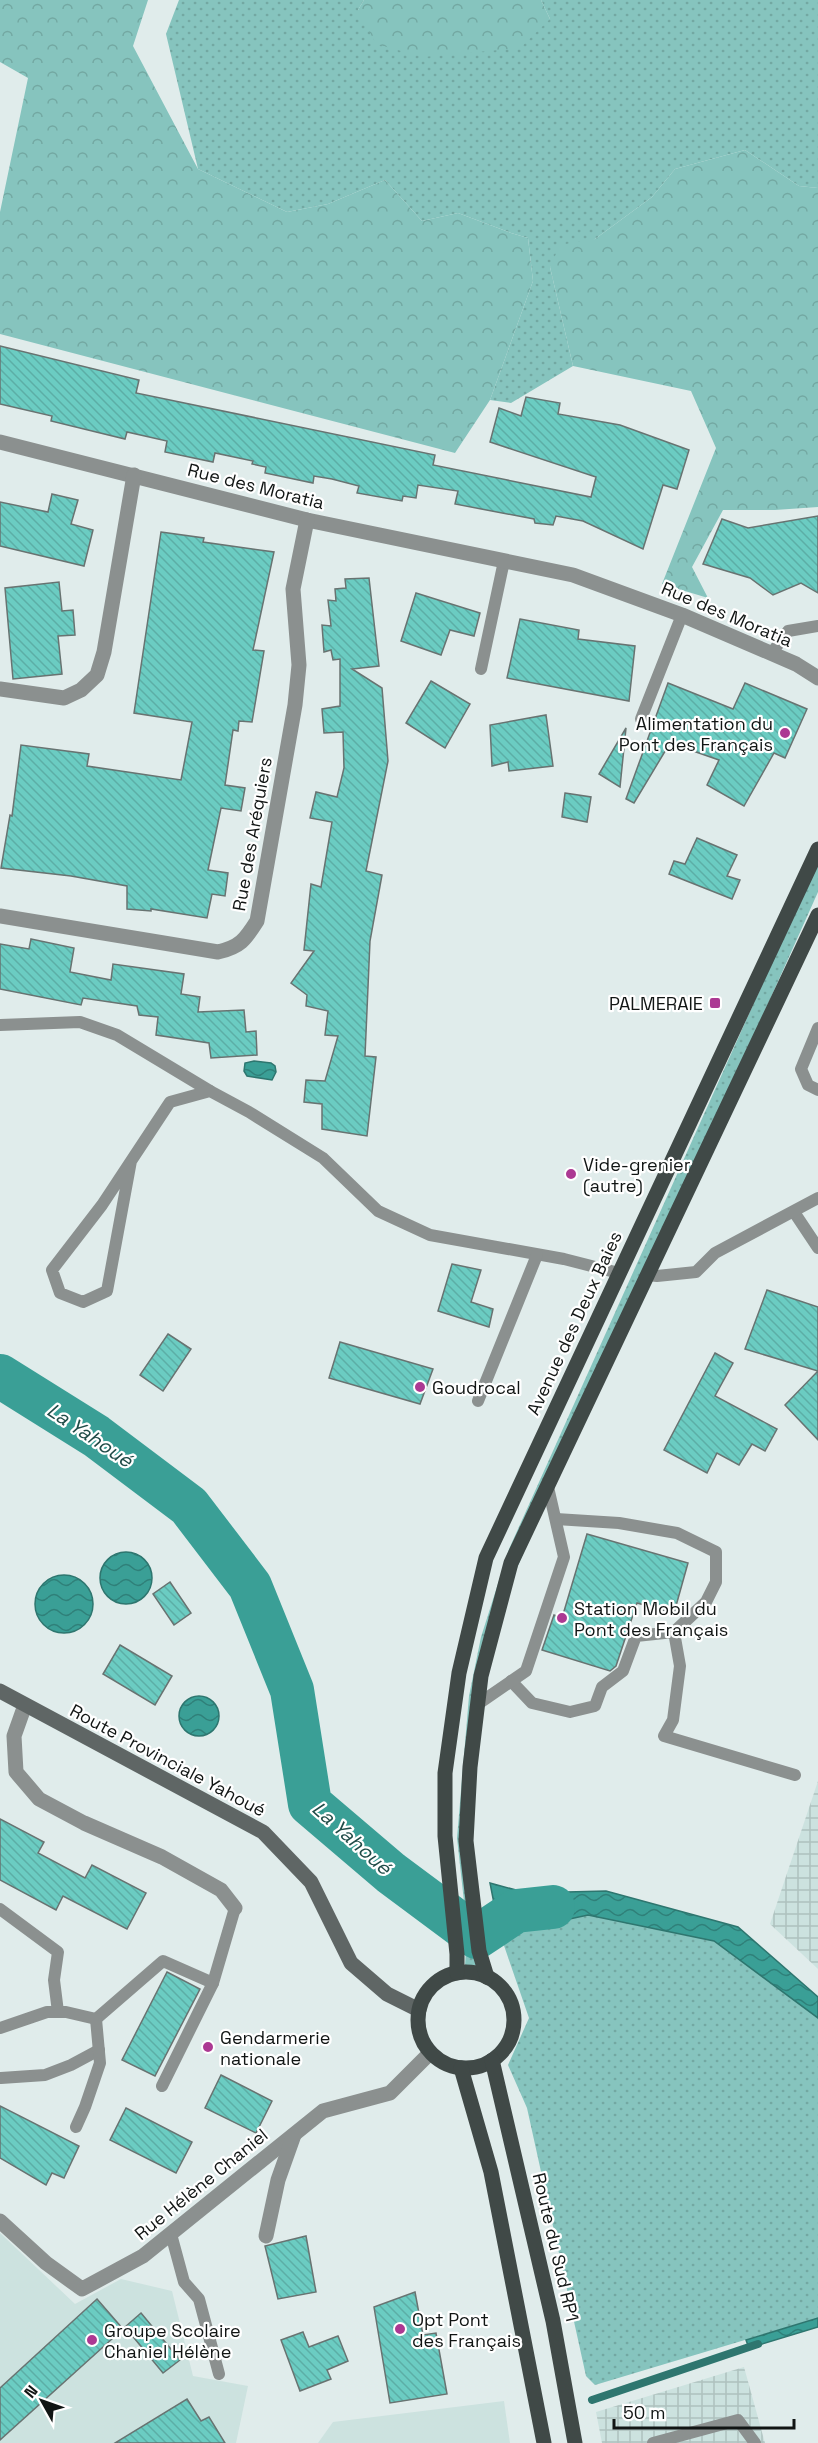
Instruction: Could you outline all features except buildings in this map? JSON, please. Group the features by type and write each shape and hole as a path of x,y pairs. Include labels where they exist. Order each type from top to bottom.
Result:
{"main road":[{"name":"Avenue des Deux Baies","path":"457,1973 445,1836 445,1773 459,1673 486,1558 818,849"},
{"path":"487,1977 478,1951 466,1841 470,1767 481,1676 511,1563 818,915"},
{"name":"Route Provinciale Yahoué","path":"0,1692 263,1832 311,1882 351,1963 387,1994 419,2010"},
{"path":"472,1972 487,1977 499,1985 508,1996 513,2009 514,2024 511,2038 492,2060 477,2067 451,2066 430,2053 422,2040 418,2025 419,2010 432,1986 444,1977 457,1973 472,1972"},
{"name":"Route du Sud RP1","path":"492,2060 553,2321 575,2443"},
{"path":"461,2068 490,2172 544,2443"}],"street":[{"name":"Rue des Moratia","path":"0,442 307,520 573,575 682,615 796,664 818,669"},
{"path":"0,689 64,698 81,690 97,675 104,652 134,475"},
{"name":"Rue des Aréquiers","path":"0,916 218,952 234,948 247,937 257,921 295,705 299,665 293,589 307,520"},
{"name":"Rue des Moratia","path":"796,664 818,678"},
{"path":"25,1705 15,1737 16,1772 39,1799 84,1823 162,1857 221,1890 235,1908"},
{"name":"Rue Hélène Chaniel","path":"0,2222 46,2263 82,2289 143,2256 323,2111 390,2093 430,2053"},
{"path":"266,2236 278,2180 295,2133"}],"lane":[{"path":"481,669 504,561"},
{"path":"641,720 682,615"},
{"path":"771,654 788,632 818,626"},
{"path":"0,1025 80,1023 117,1035 323,1158 378,1211 430,1234 619,1273"},
{"path":"818,1028 801,1069 808,1085 818,1090"},
{"path":"131,1161 107,1291 83,1302 60,1293 52,1270 102,1205 131,1161 170,1102 210,1091"},
{"path":"648,1275 696,1272 715,1253 818,1198"},
{"path":"794,1212 818,1248"},
{"path":"478,1401 537,1255"},
{"path":"477,1704 526,1671 564,1557 548,1487"},
{"path":"511,1681 532,1703 570,1712 596,1706 602,1687 623,1671 636,1636 674,1632 706,1602 716,1582 716,1552 677,1533 619,1523 556,1519"},
{"path":"674,1632 680,1666 673,1720 664,1736 795,1775"},
{"path":"162,2085 213,1983 235,1908"},
{"path":"0,1909 58,1952 54,1980 58,2012"},
{"path":"96,2019 164,1960 213,1983"},
{"path":"0,2028 47,2012 96,2019"},
{"path":"76,2127 86,2107 100,2063 96,2019"},
{"path":"1,2078 45,2075 71,2065 99,2050"},
{"path":"171,2234 184,2282 199,2298 219,2374"},
{"path":"653,2443 738,2420 755,2443"}],"shaded area":[{"path":"818,1781 818,1969 770,1924"},
{"name":"Groupe Scolaire Chaniel Hélène","path":"0,2233 75,2304 121,2279 172,2291 193,2376 248,2386 236,2443 0,2443"},
{"path":"744,2367 765,2443 602,2443 596,2412"},
{"path":"504,2401 510,2443 318,2443 333,2422"}],"green space":[{"path":"0,0 148,0 133,46 198,169 287,212 328,204 385,180 422,221 458,213 528,238 533,281 490,400 455,453 0,334 0,212 28,78 0,62"},
{"path":"179,0 364,0 358,10 550,19 541,0 818,0 818,188 799,186 745,150 675,169 652,197 595,239 550,267 573,366 511,403 490,400 533,281 528,238 458,213 422,221 385,180 328,204 287,212 198,169 166,34"},
{"path":"364,0 541,0 550,19 520,48 423,57 376,44 358,10"},
{"path":"745,150 799,186 818,188 818,507 723,510 692,567 708,598 662,584 716,448 691,391 573,366 550,267 560,245 595,239 652,197 675,169"},
{"path":"818,860 818,892 678,1205 611,1345 485,1644 462,1840 467,1912 477,1937 479,1966 465,1967 467,1929 457,1838 469,1696 481,1637 509,1549"},
{"path":"588,1915 714,1941 818,2018 818,2318 595,2385 586,2376 527,2108 508,2065 529,2018 500,1934"}],"water":[{"path":"254,1061 271,1063 275,1066 276,1072 272,1080 247,1076 244,1071 245,1063"},
{"path":"126,1552 140,1556 148,1564 152,1578 148,1592 140,1600 126,1604 112,1600 104,1592 100,1578 104,1564 112,1556"},
{"path":"58,1575 70,1575 85,1583 93,1598 93,1610 85,1625 70,1633 58,1633 43,1625 35,1610 35,1598 43,1583"},
{"path":"199,1696 207,1697 213,1702 218,1708 218,1724 213,1730 207,1735 199,1736 191,1735 185,1730 180,1724 179,1716 180,1708 185,1702 191,1697"},
{"path":"490,1883 527,1893 606,1891 738,1927 818,1997 818,2018 714,1941 588,1915 500,1934"},
{"path":"818,2318 818,2327 749,2348 746,2340"}],"waterway":[{"name":"La Yahoué","path":"0,1376 96,1436 189,1506 250,1586 292,1690 310,1804 391,1873 477,1937 516,1911 553,1907"},
{"path":"592,2400 758,2344"}],"place":[{"name":"Alimentation du Pont des Français","path":"785,733"},
{"name":"PALMERAIE","path":"715,1003"},
{"name":"Vide-grenier (autre)","path":"571,1174"},
{"name":"Goudrocal","path":"420,1387"},
{"name":"Station Mobil du Pont des Français","path":"562,1618"},
{"name":"Gendarmerie nationale","path":"208,2047"},
{"name":"Opt Pont des Français","path":"400,2329"},
{"name":"Groupe Scolaire Chaniel Hélène","path":"92,2340"}]}
